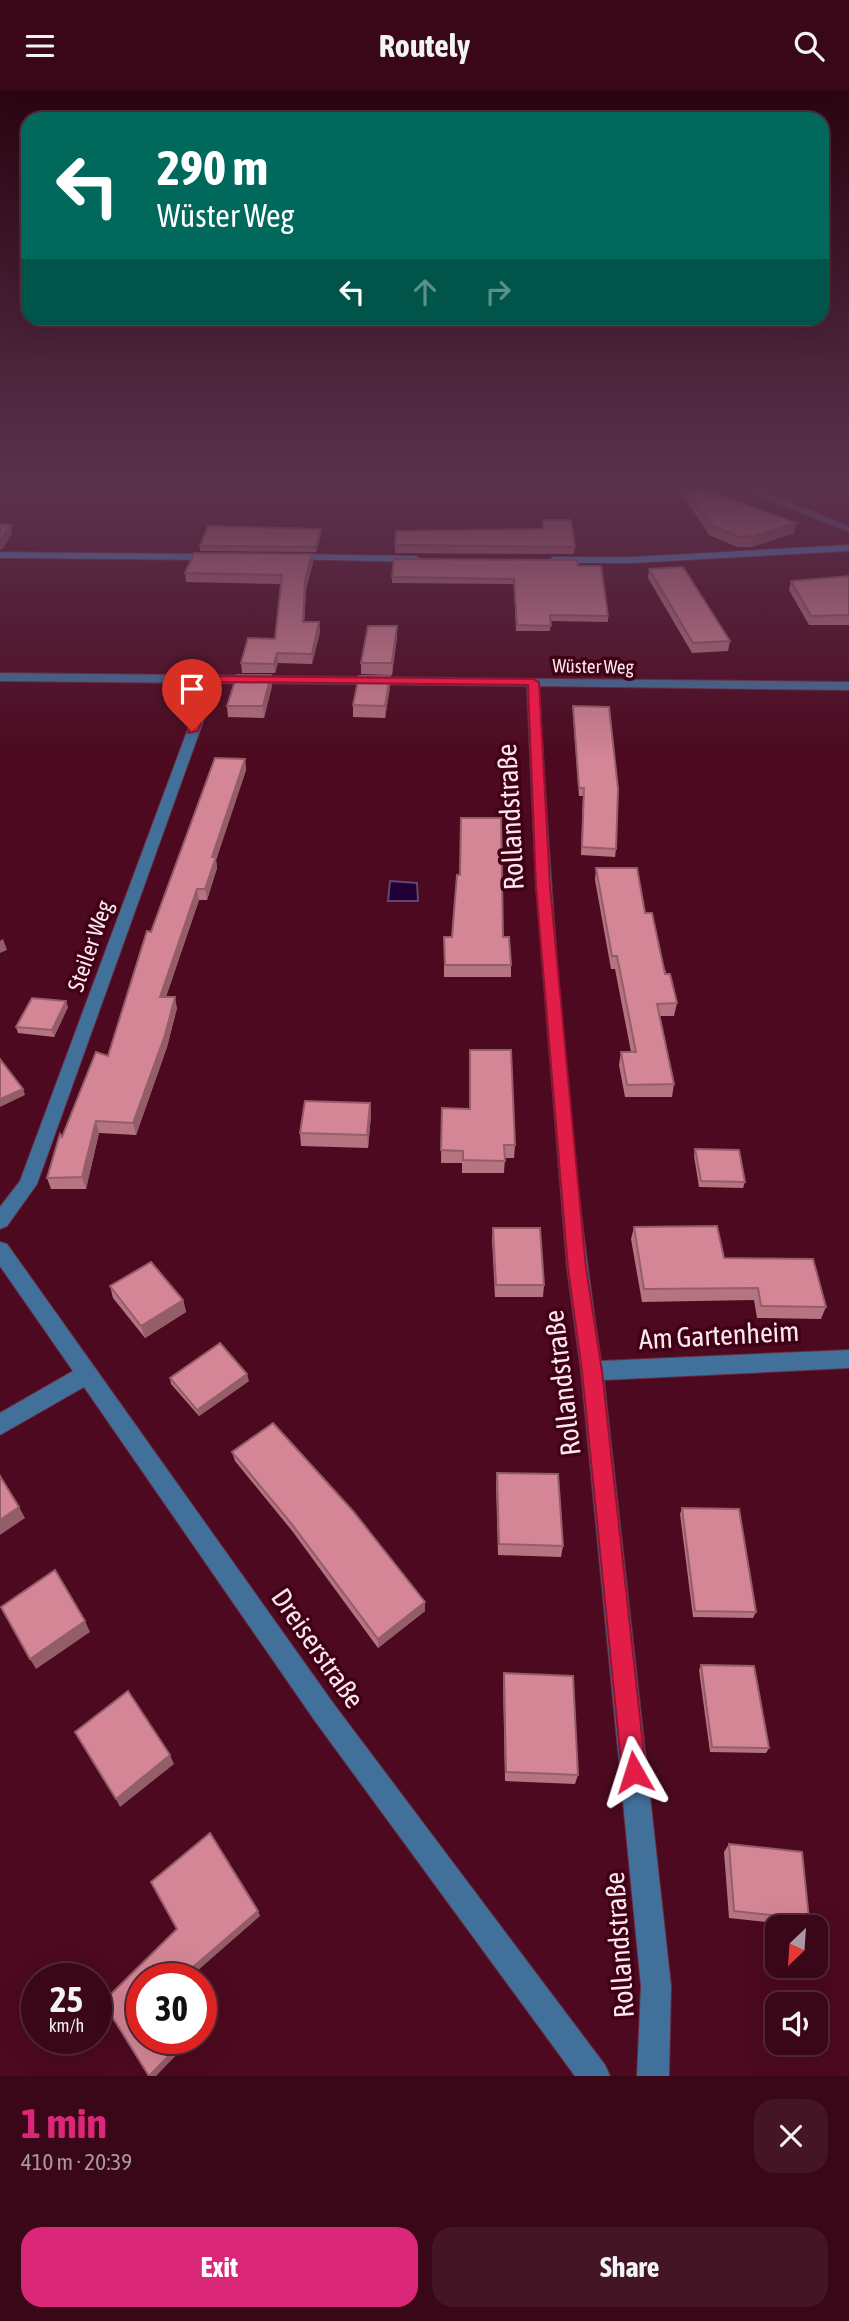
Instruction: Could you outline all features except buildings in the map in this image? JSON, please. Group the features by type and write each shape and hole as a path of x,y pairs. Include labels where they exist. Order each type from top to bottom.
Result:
{"street":[{"name":"Wüster Weg","path":"0,677 849,686"},
{"name":"Steiler Weg","path":"0,1221 28,1184 212,679"},
{"name":"Rollandstraße","path":"533,682 545,911 577,1268 592,1371 656,1986 653,2076"},
{"name":"Dreiserstraße","path":"0,1250 324,1711 594,2076"},
{"name":"Am Gartenheim","path":"592,1371 849,1359"},
{"path":"0,1425 87,1374"}],"shaded area":[{"path":"390,881 417,883 418,901 388,901"}],"route":[{"path":"192,731 212,679 533,682 543,886 577,1268 592,1371 634,1772"}]}
